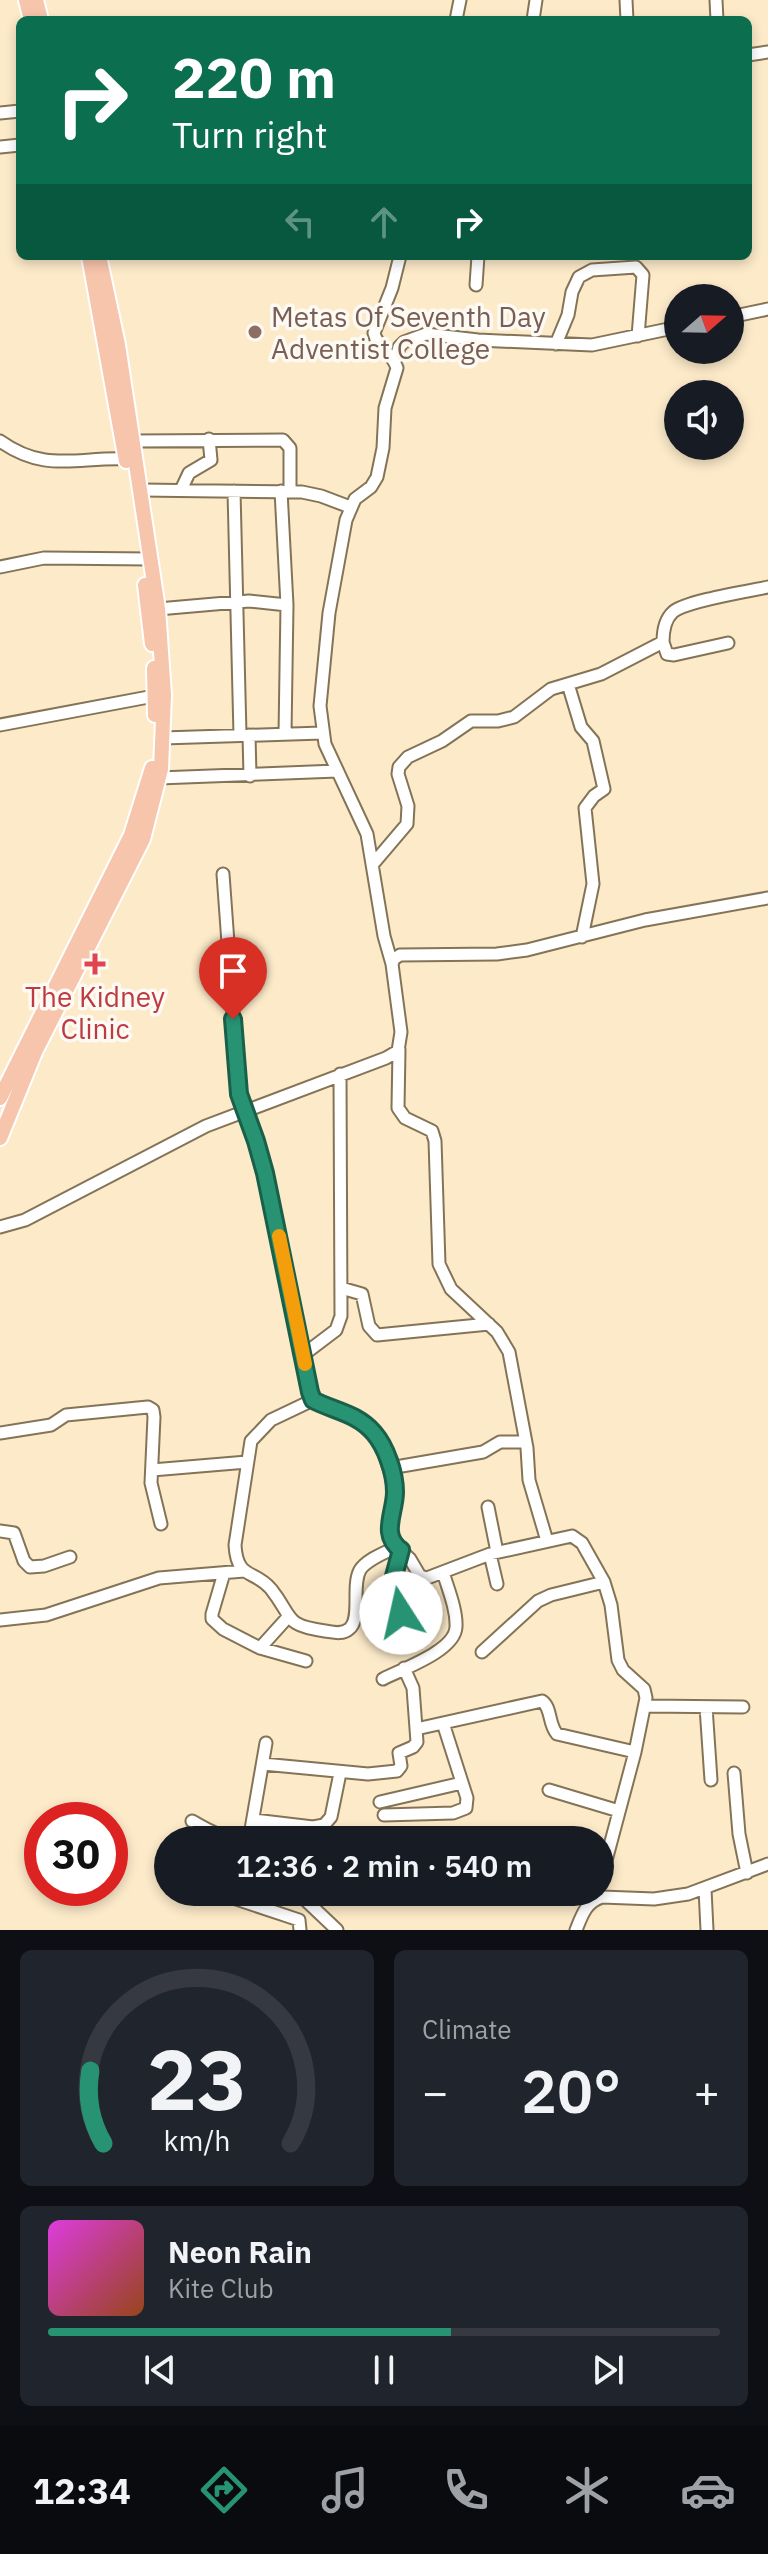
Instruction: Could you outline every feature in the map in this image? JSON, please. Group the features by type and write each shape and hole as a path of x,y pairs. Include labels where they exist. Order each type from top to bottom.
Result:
{"main road":[{"path":"0,1138 35,1052 143,839 159,778 164,680 158,609 126,459 90,260"},
{"path":"0,1098 138,818 151,768 154,696 141,490 118,345 100,260"}],"street":[{"path":"399,260 392,288 374,333 378,344 397,368 385,408 383,448 377,477 350,507 336,570 320,706 322,733 337,771 364,823 373,864 401,1032 398,1108 405,1118 432,1131 435,1141 439,1264 451,1289 489,1324 509,1352 529,1480 547,1541"},
{"path":"476,285 478,260"},
{"path":"556,344 568,315 575,285 579,277 592,270 636,267 641,271 638,336"},
{"path":"744,314 768,309"},
{"path":"395,362 399,347 404,342 426,334 599,345 664,330"},
{"path":"181,490 189,473 211,460 209,439"},
{"path":"133,441 283,440 290,448 286,492 285,734"},
{"path":"0,441 28,458 45,462 126,459"},
{"path":"141,490 312,493 350,507"},
{"path":"234,491 244,735 250,776"},
{"path":"0,567 36,558 146,559"},
{"path":"728,643 667,654 663,642 665,625 674,611 690,604 768,587"},
{"path":"158,609 238,602 287,605"},
{"path":"373,864 407,824 408,806 398,774 403,762 471,721 498,721 514,717 544,693 601,674 663,642"},
{"path":"568,684 581,727 593,741 604,785 603,792 594,796 585,808 593,884 582,937"},
{"path":"0,725 154,696"},
{"path":"163,738 322,733"},
{"path":"159,778 337,771"},
{"path":"223,874 239,1094 271,1196 313,1400"},
{"path":"392,964 394,959 407,954 497,954 527,950 645,920 768,898"},
{"path":"0,1227 25,1220 197,1130 386,1058 399,1049"},
{"path":"303,1355 336,1330 341,1316 340,1074"},
{"path":"341,1288 362,1294 369,1326 377,1335 489,1324"},
{"path":"398,1549 361,1568 356,1581 354,1620 346,1631 340,1633 305,1628 288,1617 269,1587 237,1563 235,1545 247,1462 251,1441 262,1426 313,1400 349,1413 373,1432 380,1441 395,1487 389,1534 423,1578 494,1553 567,1536 576,1538 604,1582 613,1618 618,1660 623,1670 644,1689 646,1706 614,1828"},
{"path":"0,1433 51,1425 66,1415 148,1407 153,1410 154,1417 152,1491 161,1524"},
{"path":"390,1468 483,1452 500,1442 525,1442"},
{"path":"152,1470 247,1462"},
{"path":"488,1507 497,1584"},
{"path":"0,1531 14,1533 24,1561 30,1567 44,1566 70,1557"},
{"path":"398,1549 394,1576 401,1613"},
{"path":"0,1620 46,1615 159,1578 244,1571"},
{"path":"383,1679 445,1647 456,1633 457,1623 443,1572"},
{"path":"224,1573 212,1619 223,1629 260,1648 306,1661"},
{"path":"482,1652 538,1601 604,1582"},
{"path":"260,1648 288,1617"},
{"path":"263,1764 340,1773 397,1771 401,1766 399,1753 416,1744 413,1688 404,1668"},
{"path":"416,1729 542,1701 547,1706 557,1734 635,1752"},
{"path":"646,1706 743,1707"},
{"path":"706,1707 711,1780"},
{"path":"384,1815 461,1811 468,1805 443,1723"},
{"path":"192,1821 212,1833 240,1838 250,1835 266,1743"},
{"path":"254,1820 313,1827 324,1825 331,1817 340,1773"},
{"path":"734,1773 739,1834 747,1873"},
{"path":"380,1802 462,1783"},
{"path":"549,1790 619,1811"},
{"path":"614,1896 671,1897 705,1889 768,1865"},
{"path":"705,1889 707,1930"},
{"path":"257,1906 297,1919 301,1922 300,1930"},
{"path":"312,1906 337,1930"},
{"path":"576,1930 588,1906"}],"slow traffic":[{"path":"279,1236 305,1364"}],"place":[{"name":"Metas Of Seventh Day Adventist College","path":"255,332"},
{"name":"The Kidney Clinic","path":"95,964"}],"route":[{"path":"233,1019 239,1094 265,1173 310,1392 313,1400 349,1413 373,1432 380,1441 393,1477 395,1498 389,1534 401,1550 394,1576 401,1613"}]}
